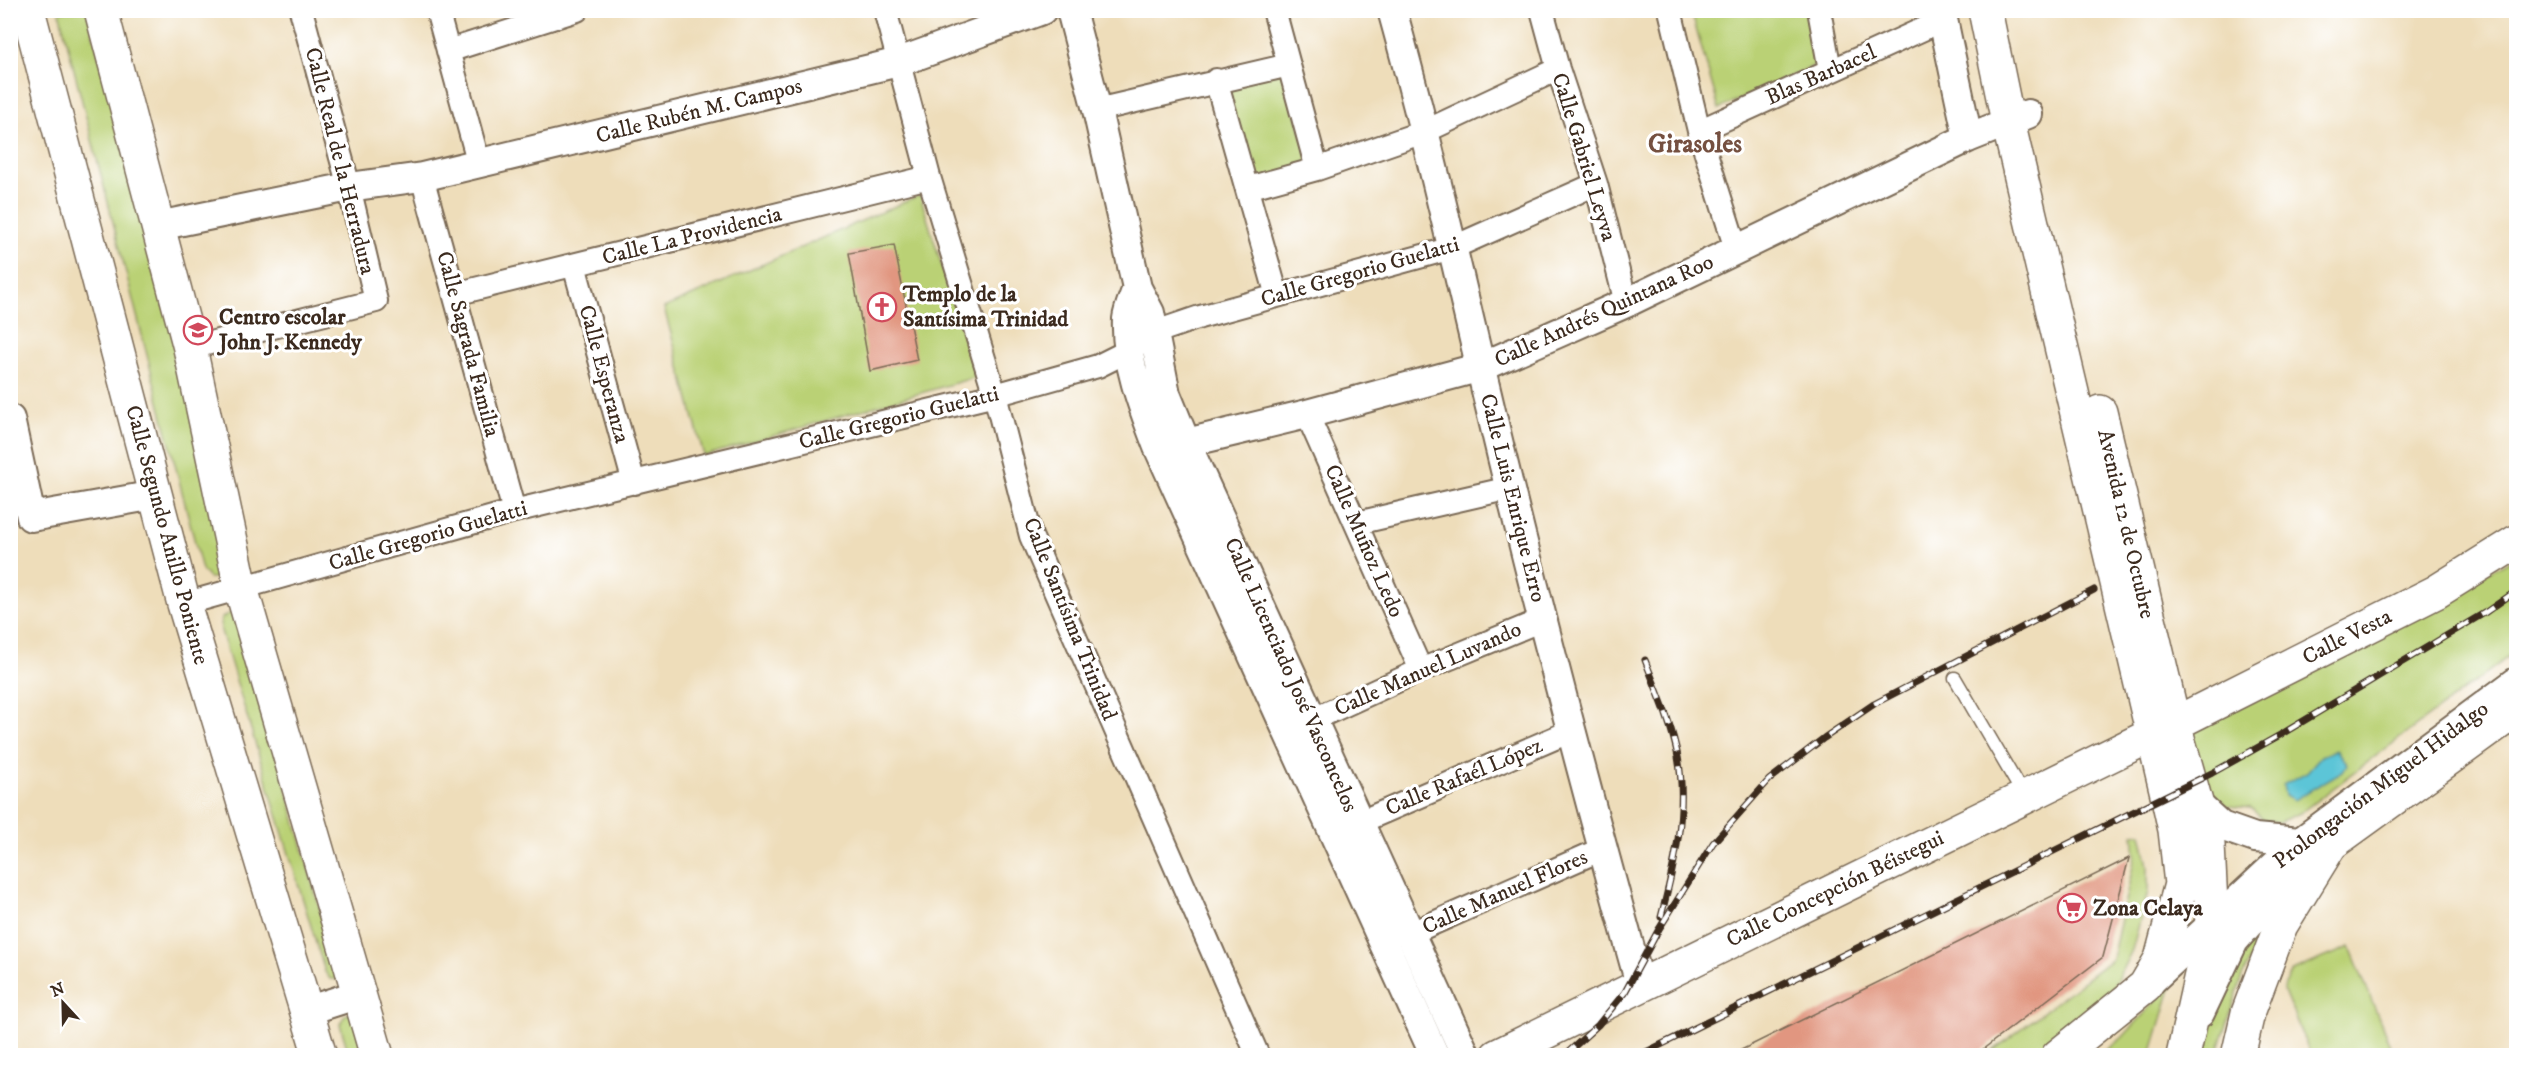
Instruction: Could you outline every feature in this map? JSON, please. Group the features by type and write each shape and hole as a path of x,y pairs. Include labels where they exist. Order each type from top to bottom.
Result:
{"main road":[{"name":"Calle Segundo Anillo Poniente","path":"28,10 184,604 320,1056"},
{"path":"101,10 190,348 241,588 377,1056"},
{"name":"Avenida 12 de Octubre","path":"1985,10 2018,118 2163,729 2198,805 2208,844 2212,925 2186,1047"},
{"name":"Avenida 12 de Octubre","path":"2004,10 2018,118"},
{"name":"Calle Vesta","path":"2163,729 2436,592 2517,542"},
{"name":"Prolongación Miguel Hidalgo","path":"2316,843 2517,710"},
{"name":"Avenida 12 de Octubre","path":"2145,986 2161,959 2181,884 2175,830 2162,771 2163,729"},
{"name":"Calle Concepción Béistegui","path":"1497,1056 2163,729"},
{"path":"2238,1056 2255,990 2316,843"},
{"name":"Prolongación Miguel Hidalgo","path":"2058,1056 2145,986"}],"street":[{"name":"Calle Real de la Herradura","path":"190,348 376,301 349,187 301,10"},
{"path":"437,10 479,164"},
{"path":"448,51 577,10"},
{"name":"Calle Santísima Trinidad","path":"885,10 928,177 995,395 1031,536 1258,1056"},
{"name":"Calle Rubén M. Campos","path":"158,226 349,187 422,177 899,62 1042,10"},
{"name":"Calle Licenciado José Vasconcelos","path":"1071,10 1097,110 1137,288 1150,313 1166,394 1172,445 1434,1056"},
{"path":"1274,10 1317,169"},
{"name":"Calle Luis Enrique Erro","path":"1392,10 1426,131 1452,248 1571,731 1640,984"},
{"path":"1670,10 1699,131 1736,249"},
{"path":"1819,10 1830,70"},
{"name":"Calle Gabriel Leyva","path":"1543,11 1558,69 1596,184 1626,303"},
{"path":"1942,15 1968,138"},
{"name":"Blas Barbacel","path":"1699,131 1942,15"},
{"path":"1097,110 1216,80 1289,65"},
{"path":"1248,188 1317,169 1426,131 1558,69"},
{"path":"1216,80 1277,296"},
{"name":"Calle Andrés Quintana Roo","path":"1172,445 1307,414 1481,367 1626,303 1968,138 2018,118"},
{"name":"Calle Sagrada Familia","path":"422,177 514,511"},
{"name":"Calle La Providencia","path":"455,294 928,177"},
{"name":"Calle Gregorio Guelatti","path":"184,604 514,511 995,395 1098,366 1130,350 1153,333 1452,248 1596,184"},
{"name":"Calle Esperanza","path":"574,265 634,483"},
{"name":"Calle Licenciado José Vasconcelos","path":"1137,288 1127,318 1130,350 1142,403 1172,445 1312,720 1408,934 1466,1056"},
{"name":"Calle Muñoz Ledo","path":"1307,414 1421,670"},
{"path":"10,419 31,517 155,495"},
{"path":"1357,523 1510,488"},
{"name":"Calle Manuel Luvando","path":"1312,720 1421,670 1544,619"},
{"name":"Prolongación Miguel Hidalgo","path":"2145,986 2212,925 2517,682"},
{"name":"Calle Rafaél López","path":"1358,823 1571,731"},
{"path":"2115,753 2140,755 2162,771"},
{"path":"2198,805 2221,826 2255,838 2316,843"},
{"name":"Prolongación Miguel Hidalgo","path":"2186,1047 2234,942 2316,843"},
{"name":"Calle Manuel Flores","path":"1408,934 1602,849"},
{"path":"306,1011 359,994"}],"lane":[{"path":"1955,678 2025,797"}],"green space":[{"path":"59,11 87,11 233,566 224,577 209,578 202,570"},
{"path":"1691,11 1812,11 1823,62 1719,109"},
{"path":"1285,72 1311,168 1255,184 1224,81"},
{"path":"920,195 976,377 704,456 664,308"},
{"path":"2516,557 2516,651 2300,813 2279,822 2263,820 2251,808 2227,806 2209,794 2191,733"},
{"path":"231,612 239,616 339,979 330,979 325,972 221,631 221,619"},
{"path":"2141,833 2148,866 2148,892 2132,950 2108,998 2066,1034 2039,1052 2026,1055 1986,1056 2112,959 2135,857 2133,834"},
{"path":"2270,921 2242,977 2217,1055 2191,1056 2243,950"},
{"path":"2350,947 2394,1055 2311,1055 2283,989 2292,971"},
{"path":"2173,982 2151,1055 2100,1055 2122,1038"},
{"path":"354,1012 374,1055 349,1055 340,1024 345,1015"}],"water":[{"path":"2336,750 2347,764 2343,771 2294,800 2285,795 2283,785 2307,772 2321,756"}],"building":[{"name":"Templo de la Santísima Trinidad","path":"894,245 917,360 870,371 849,253"},
{"name":"Zona Celaya","path":"2129,858 2103,957 1974,1056 1729,1056"}],"railway":[{"path":"1564,1056 1598,1025 1625,992 1659,929 1713,843 1769,780 1874,704 2094,590"},
{"path":"1638,1056 2212,773 2486,612 2516,591"},
{"path":"1645,660 1672,733 1681,777 1678,838 1661,917"}],"place":[{"name":"Templo de la Santísima Trinidad","path":"882,307"},
{"name":"Centro escolar John J. Kennedy","path":"198,330"},
{"name":"Zona Celaya","path":"2072,908"}],"district":[{"name":"Girasoles","path":"1695,144"}]}
